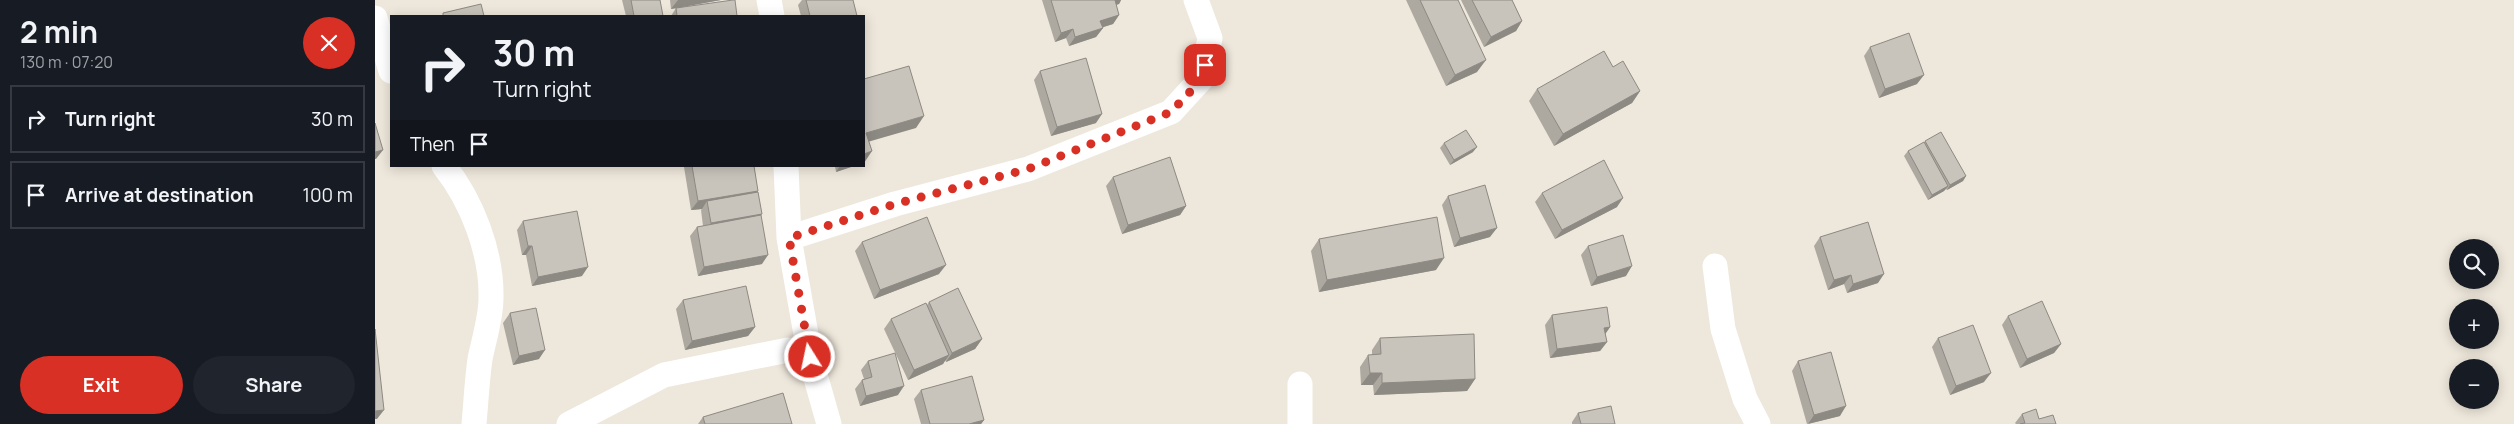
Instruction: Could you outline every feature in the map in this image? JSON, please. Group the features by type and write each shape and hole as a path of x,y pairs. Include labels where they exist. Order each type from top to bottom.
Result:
{"street":[{"path":"769,0 772,15"},
{"path":"789,238 895,204 1028,169 1171,112 1203,78 1210,38 1196,0"},
{"path":"375,18 390,68"},
{"path":"445,167 457,182 470,206 480,232 491,298 480,362 474,424"},
{"path":"786,167 789,238 810,357 829,424"},
{"path":"1715,266 1723,329 1745,399 1758,424"},
{"path":"569,424 664,375 788,350 810,357"},
{"path":"1300,384 1300,424"}],"building":[{"path":"631,0 660,0 663,15 634,15"},
{"path":"735,0 737,15 677,15 676,8"},
{"path":"806,0 853,0 857,15 810,15"},
{"path":"1051,0 1115,0 1119,15 1100,21 1103,28 1075,37 1073,29 1061,33"},
{"path":"1420,0 1458,0 1486,60 1455,75"},
{"path":"1472,0 1512,0 1522,21 1491,37"},
{"path":"481,4 484,15 443,15 443,13"},
{"path":"1909,33 1924,75 1885,89 1870,47"},
{"path":"1604,51 1613,67 1623,61 1640,91 1563,134 1537,89"},
{"path":"1086,58 1102,114 1057,127 1040,71"},
{"path":"909,66 924,116 866,133 872,151 865,154 865,79"},
{"path":"375,123 383,150 375,152"},
{"path":"1466,130 1477,147 1454,160 1444,143"},
{"path":"1941,132 1966,176 1950,185 1925,141"},
{"path":"1924,142 1948,186 1932,195 1908,151"},
{"path":"1170,157 1186,206 1128,225 1113,177"},
{"path":"1604,160 1623,198 1562,230 1542,193"},
{"path":"692,167 754,167 758,191 698,201"},
{"path":"1485,185 1497,228 1460,238 1448,196"},
{"path":"758,192 762,214 711,223 707,201"},
{"path":"577,211 588,267 538,277 532,246 528,246 523,221"},
{"path":"761,215 768,255 704,267 697,227"},
{"path":"927,217 946,265 880,290 862,242"},
{"path":"1437,217 1444,258 1327,280 1319,239"},
{"path":"1868,222 1884,274 1853,284 1851,275 1834,280 1820,237"},
{"path":"1623,235 1632,266 1597,277 1588,246"},
{"path":"746,286 755,327 692,341 683,300"},
{"path":"958,288 982,339 952,353 929,302"},
{"path":"2042,301 2061,344 2027,359 2008,316"},
{"path":"926,303 949,355 914,370 891,319"},
{"path":"1607,307 1610,327 1604,328 1607,342 1557,349 1552,315"},
{"path":"536,308 545,350 519,356 510,313"},
{"path":"1973,325 1991,373 1956,386 1938,338"},
{"path":"375,329 384,410 375,411"},
{"path":"1474,334 1475,379 1382,383 1382,373 1370,373 1368,355 1381,354 1380,338"},
{"path":"1831,352 1846,406 1814,415 1798,361"},
{"path":"895,353 904,386 866,396 862,380 872,377 868,361"},
{"path":"972,376 984,420 969,424 930,424 921,390"},
{"path":"783,393 792,424 705,424 703,417"},
{"path":"1611,406 1615,424 1581,424 1578,413"},
{"path":"2036,409 2039,419 2053,415 2056,424 2020,424 2025,423 2022,414"}],"route":[{"path":"810,357 789,238 895,204 1028,169 1171,112 1203,78 1205,65"}]}
